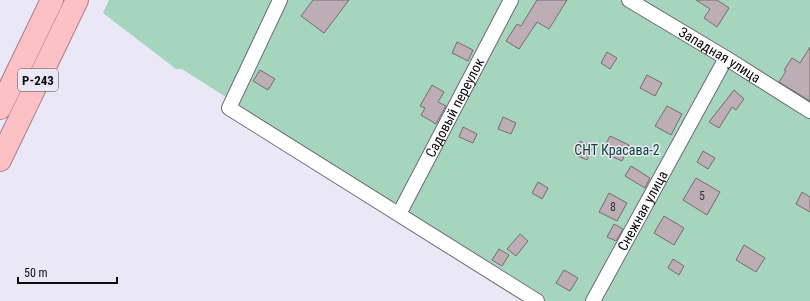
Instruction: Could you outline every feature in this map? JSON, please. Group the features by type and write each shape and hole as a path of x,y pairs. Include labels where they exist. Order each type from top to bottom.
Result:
{"highway":[{"name":"Р-243","path":"0,108 52,0"},
{"name":"Р-243","path":"0,160 77,0"}],"street":[{"path":"280,0 229,108 537,301"},
{"name":"Садовый переулок","path":"398,214 510,0"},
{"name":"Западная улица","path":"629,0 726,58 810,111"},
{"name":"Снежная улица","path":"593,301 726,58"}],"green space":[{"name":"СНТ Красава-2","path":"109,0 810,0 810,301 546,301 182,69 176,69 103,13"}],"building":[{"path":"313,0 349,0 324,33 301,16"},
{"path":"537,0 567,0 549,29 537,22 519,49 506,41 517,24 521,26"},
{"path":"696,0 717,0 729,8 717,27 704,18 710,9"},
{"path":"457,42 473,50 468,61 452,53"},
{"path":"810,47 810,101 779,82 786,71 784,70 792,58 800,63"},
{"path":"607,52 617,58 610,69 601,63"},
{"path":"260,70 275,79 268,90 253,81"},
{"path":"647,75 662,83 655,96 640,88"},
{"path":"432,85 444,92 438,102 446,106 436,124 421,115 425,108 420,106"},
{"path":"734,90 744,99 736,110 732,107 719,128 709,122"},
{"path":"667,106 682,114 671,135 655,126"},
{"path":"503,117 516,123 511,134 498,129"},
{"path":"463,127 477,134 473,143 459,137"},
{"path":"610,136 629,145 622,161 602,152"},
{"path":"580,141 593,147 587,160 574,154"},
{"path":"703,151 715,158 708,169 697,162"},
{"path":"631,166 650,178 645,188 625,176"},
{"path":"696,178 720,192 707,215 683,200"},
{"path":"538,182 548,188 542,199 532,193"},
{"path":"802,192 810,197 810,212 796,204"},
{"path":"609,193 627,203 617,221 599,212"},
{"path":"664,216 684,228 674,245 654,233"},
{"path":"614,224 623,229 616,241 607,237"},
{"path":"520,234 528,241 516,256 507,249"},
{"path":"744,245 765,258 756,272 736,260"},
{"path":"499,249 509,255 502,266 492,260"},
{"path":"673,259 684,266 679,275 668,268"},
{"path":"564,270 578,278 570,291 556,283"}]}
